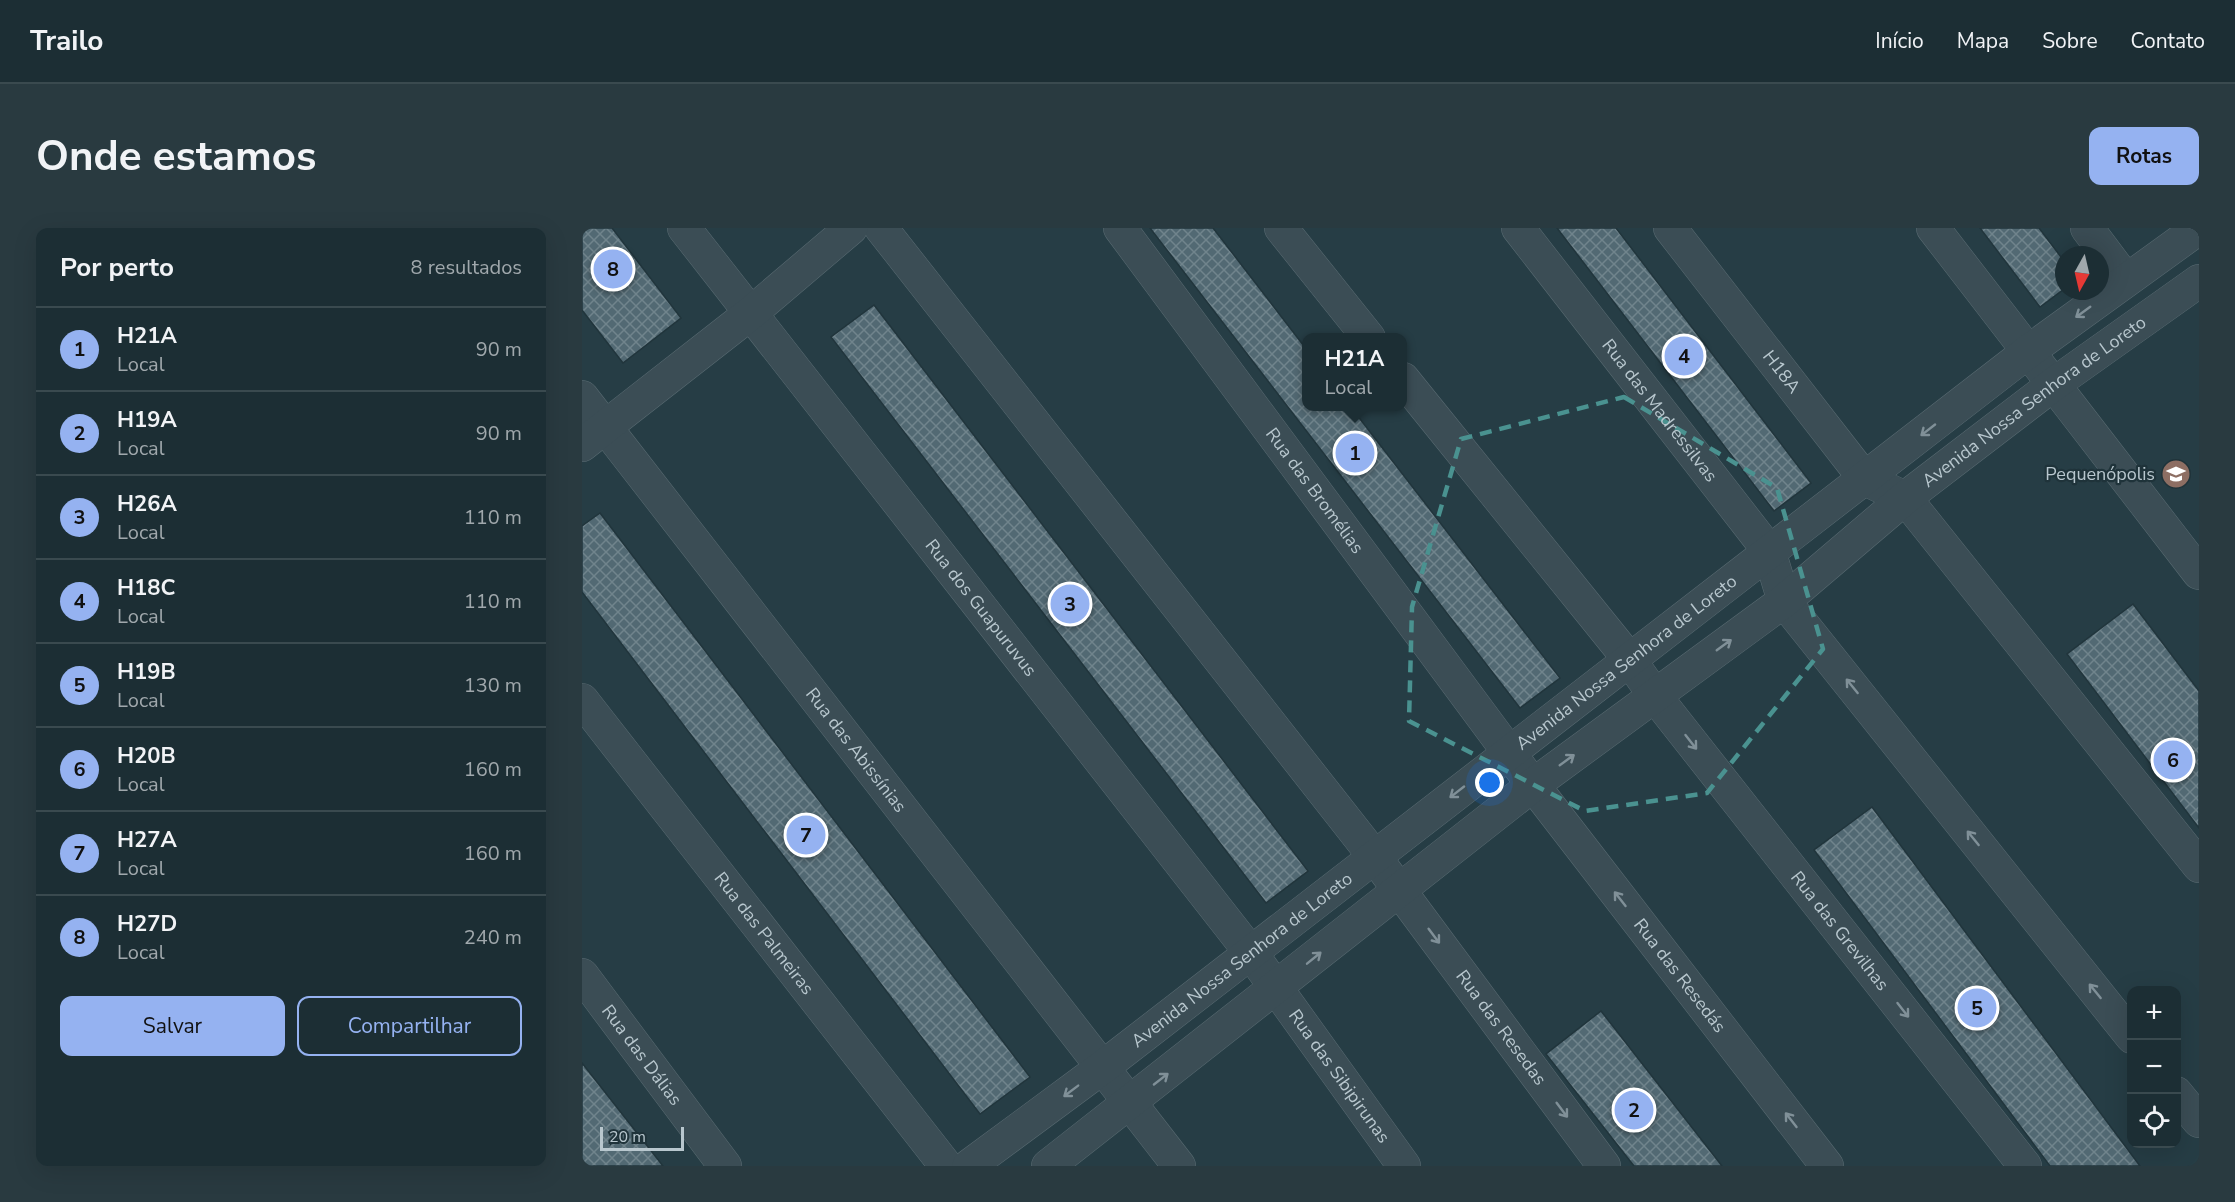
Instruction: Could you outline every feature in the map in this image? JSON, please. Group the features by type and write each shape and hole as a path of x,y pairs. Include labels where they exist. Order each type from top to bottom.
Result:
{"lane":[{"name":"Rua dos Guapuruvus","path":"684,228 1277,987"},
{"path":"594,436 751,313 851,228"},
{"name":"Rua das Resedas","path":"881,228 1374,856 1604,1166"},
{"name":"Rua das Bromélias","path":"1120,228 1533,785"},
{"path":"1281,228 1365,333"},
{"name":"Rua das Madressilvas","path":"1518,228 1768,551 1785,601"},
{"name":"H18A","path":"1670,228 1865,479 1905,498"},
{"path":"1933,228 2199,573"},
{"path":"2087,228 2126,280"},
{"name":"Avenida Nossa Senhora de Loreto","path":"969,1166 1103,1067 2029,351 2199,228"},
{"name":"Avenida Nossa Senhora de Loreto","path":"1048,1166 1533,785 1785,601 1905,498 2054,384 2199,281"},
{"name":"Rua das Grevilhas","path":"1407,384 1629,659 1655,696 2025,1166"},
{"name":"Rua das Abissínias","path":"582,397 594,436 1103,1067 1179,1166"},
{"path":"1905,498 2199,866"},
{"path":"1785,601 2127,1030"},
{"name":"Rua das Palmeiras","path":"582,700 946,1166"},
{"name":"Rua das Resedás","path":"1533,785 1827,1166"},
{"name":"Rua das Dálias","path":"582,975 725,1166"},
{"name":"Rua das Sibipirunas","path":"1277,987 1404,1166"},
{"path":"2177,1094 2199,1121"}],"highlighted area":[{"path":"1624,397 1777,488 1823,649 1707,793 1585,811 1409,721 1412,607 1461,439"}],"building":[{"path":"582,228 612,228 681,318 623,363 582,310"},
{"path":"1150,228 1213,228 1302,344 1302,411 1354,411 1560,678 1520,708"},
{"path":"1557,228 1616,228 1811,483 1774,511"},
{"path":"1980,228 2039,228 2055,249 2055,296 2040,307"},
{"path":"874,305 1308,871 1266,903 831,337"},
{"path":"600,513 1030,1077 980,1114 582,592 582,526"},
{"path":"2133,604 2199,691 2199,828 2067,654"},
{"path":"1872,807 2140,1166 2050,1166 1814,850"},
{"path":"1601,1011 1722,1166 1634,1166 1546,1054"},
{"path":"582,1063 663,1166 583,1166"}],"place":[{"name":"H27D","path":"613,269"},
{"name":"H18C","path":"1684,356"},
{"name":"H21A","path":"1355,453"},
{"name":"Pequenópolis","path":"2176,474"},
{"name":"H26A","path":"1070,604"},
{"name":"H20B","path":"2173,760"},
{"name":"H27A","path":"806,835"},
{"name":"H19B","path":"1977,1008"},
{"name":"H19A","path":"1634,1110"}]}
